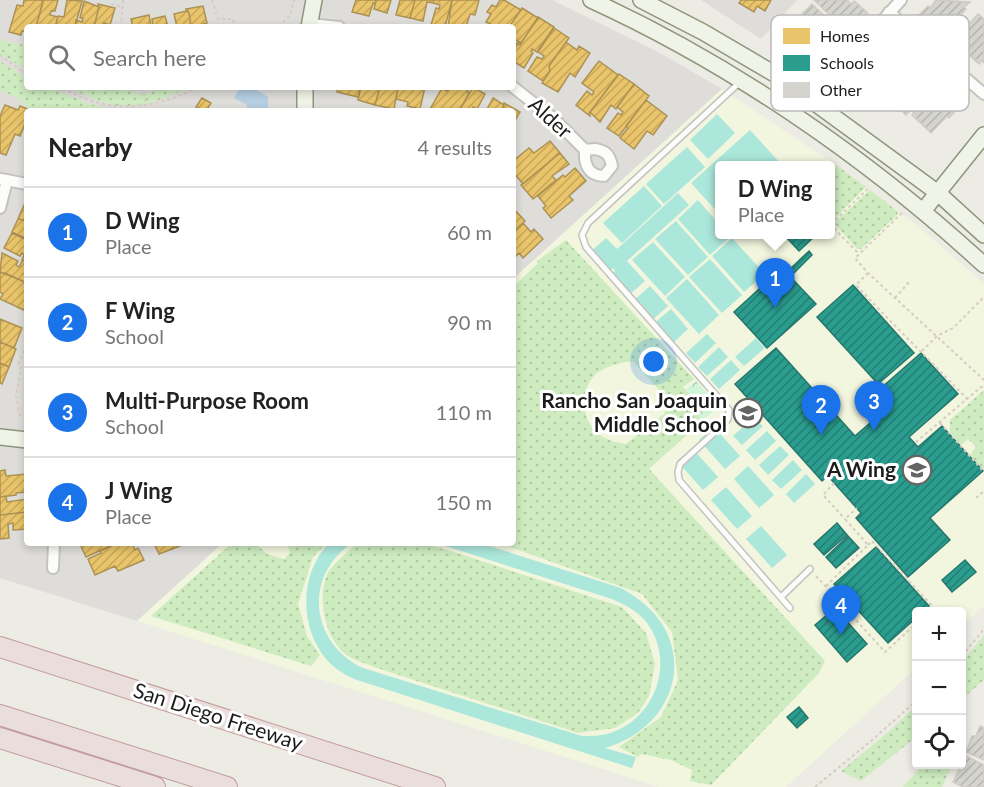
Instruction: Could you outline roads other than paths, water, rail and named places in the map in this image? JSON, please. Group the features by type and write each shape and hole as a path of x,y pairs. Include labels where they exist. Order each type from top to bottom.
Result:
{"highway":[{"name":"San Diego Freeway","path":"0,646 435,787"},
{"path":"0,715 227,787"},
{"path":"0,738 155,787"}],"main road":[{"path":"309,24 314,0"},
{"path":"591,0 685,48 771,101"},
{"path":"648,2 771,72"},
{"path":"305,90 305,108"},
{"path":"788,111 923,211 984,265"},
{"path":"826,111 938,193 984,235"},
{"path":"923,211 984,135"},
{"path":"0,437 24,440"}],"street":[{"path":"886,15 901,0"},
{"path":"641,25 648,2"},
{"path":"889,12 892,15"},
{"path":"969,81 984,94"},
{"name":"Alder","path":"516,89 554,119 585,150"},
{"path":"0,208 3,180 24,184"},
{"path":"53,568 54,546"}],"lane":[{"path":"740,81 588,223 582,235 586,247 729,410 728,419 724,424 680,464 679,480 790,608"},
{"path":"781,597 810,569"}],"place":[{"name":"D Wing","path":"775,308"},
{"name":"Rancho San Joaquin Middle School","path":"748,413"},
{"name":"Multi-Purpose Room","path":"874,431"},
{"name":"F Wing","path":"821,435"},
{"name":"A Wing","path":"917,470"},
{"name":"J Wing","path":"841,635"}]}
